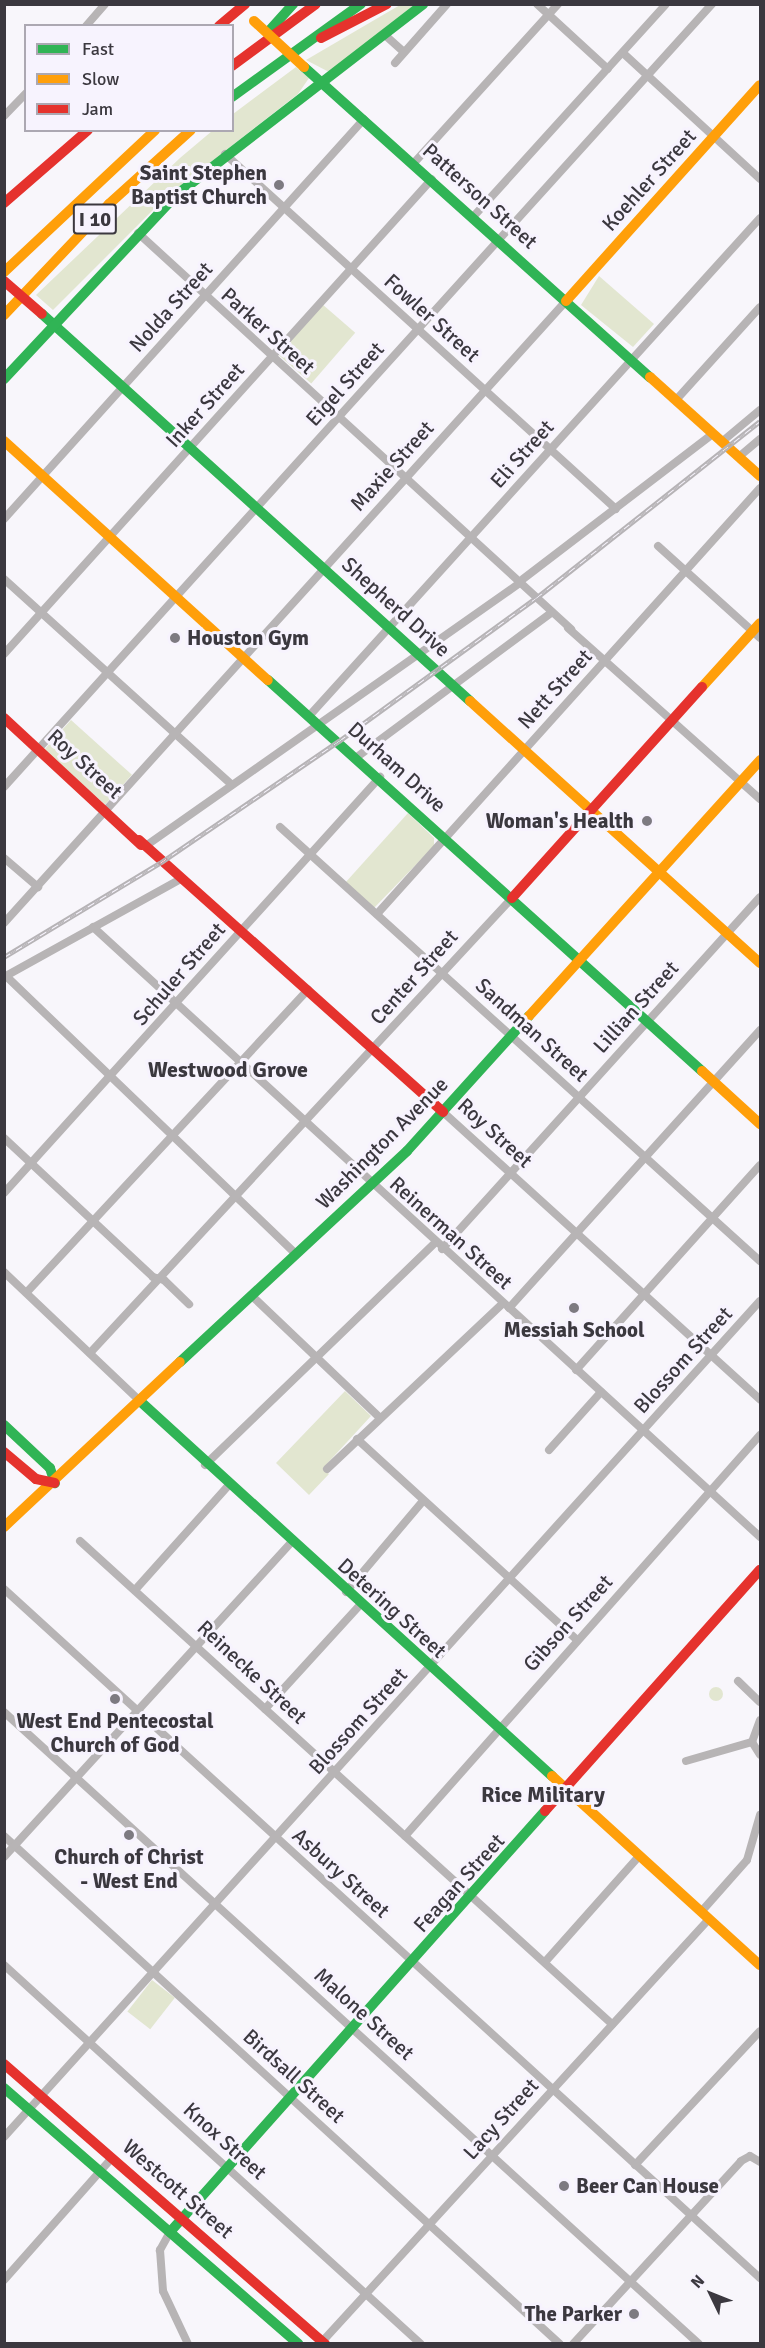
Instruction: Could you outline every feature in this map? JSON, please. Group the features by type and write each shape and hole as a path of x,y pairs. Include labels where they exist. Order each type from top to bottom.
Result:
{"main road":[{"path":"248,54 293,4"},
{"path":"234,64 316,4"},
{"path":"234,95 361,4"},
{"path":"297,48 351,27 387,4"},
{"path":"4,379 138,233 225,154 386,36 423,4"},
{"path":"221,24 240,6"},
{"name":"Patterson Street","path":"240,6 304,68 500,240 697,419 741,455 760,475"},
{"name":"Koehler Street","path":"566,301 760,85"},
{"path":"4,203 86,132"},
{"name":"I 10","path":"4,272 153,132"},
{"name":"I 10","path":"4,315 109,204 189,132"},
{"name":"Shepherd Drive","path":"4,281 526,748 760,963"},
{"name":"Patterson Street","path":"697,419 710,436 760,475"},
{"name":"Durham Drive","path":"4,441 380,777 760,1124"},
{"name":"Center Street","path":"512,898 672,718 757,635 760,622"},
{"name":"Roy Street","path":"4,718 443,1112"},
{"name":"Washington Avenue","path":"4,1527 55,1483 141,1402 443,1112 760,760"},
{"name":"Roy Street","path":"143,842 178,880 203,897"},
{"name":"Detering Street","path":"141,1402 228,1486 760,1965"},
{"path":"4,1425 50,1467 55,1483 36,1479 4,1452"},
{"name":"Feagan Street","path":"170,2232 473,1898 760,1570"},
{"name":"Westcott Street","path":"4,2064 323,2343"},
{"name":"Westcott Street","path":"4,2088 298,2343"}],"street":[{"path":"88,24 105,4"},
{"path":"395,63 447,4"},
{"path":"537,4 608,69"},
{"path":"413,164 558,4"},
{"path":"473,217 666,4"},
{"name":"Eigel Street","path":"4,787 712,4"},
{"path":"386,36 404,52"},
{"path":"623,53 760,179"},
{"path":"4,116 24,95"},
{"name":"Nolda Street","path":"4,519 364,119"},
{"name":"Fowler Street","path":"225,154 350,270 419,329 616,509"},
{"name":"Inker Street","path":"4,654 432,180"},
{"name":"Eli Street","path":"310,715 760,218"},
{"name":"Parker Street","path":"138,233 204,297 512,572 571,629"},
{"name":"Maxie Street","path":"4,923 566,301"},
{"path":"676,400 760,307"},
{"path":"724,440 760,410"},
{"path":"143,842 232,785 421,655 710,436"},
{"path":"741,455 760,439"},
{"name":"Nett Street","path":"377,914 760,488"},
{"path":"658,546 757,635"},
{"path":"4,579 232,785"},
{"name":"Parker Street","path":"521,581 551,613 606,659 760,798"},
{"path":"357,757 457,687 551,613"},
{"name":"Schuler Street","path":"4,1193 112,1077 239,930 380,777"},
{"name":"Sandman Street","path":"280,827 760,1261"},
{"path":"4,858 38,887"},
{"path":"178,880 5,976 296,1254"},
{"name":"Lillian Street","path":"205,1465 316,1358 438,1246 510,1173 760,897"},
{"name":"Center Street","path":"90,1353 374,1050 512,898"},
{"name":"Reinerman Street","path":"93,927 174,1006 304,1125 760,1537"},
{"path":"27,1292 308,990"},
{"path":"327,1469 378,1416 505,1306 578,1234 760,1030"},
{"name":"Roy Street","path":"443,1112 760,1399"},
{"path":"4,1138 93,1222 189,1304"},
{"path":"576,1370 760,1165"},
{"name":"Detering Street","path":"4,1272 141,1402"},
{"path":"252,1296 378,1416"},
{"name":"Blossom Street","path":"4,2137 760,1301"},
{"path":"549,1450 601,1392"},
{"name":"Gibson Street","path":"405,1836 760,1435"},
{"path":"357,1439 578,1640"},
{"path":"135,1590 228,1486"},
{"path":"346,1592 423,1501"},
{"name":"Reinecke Street","path":"80,1540 612,2024"},
{"path":"4,1857 291,1543"},
{"name":"Asbury Street","path":"4,1589 760,2278"},
{"path":"265,1709 360,1605"},
{"path":"738,1681 760,1702"},
{"name":"Malone Street","path":"4,1712 699,2343"},
{"path":"752,1742 760,1720"},
{"path":"752,1742 760,1755"},
{"path":"686,1761 752,1742"},
{"name":"Lacy Street","path":"323,2343 612,2024 705,1916 747,1860 758,1837 760,1815"},
{"name":"Birdsall Street","path":"4,1836 560,2343"},
{"path":"544,1962 639,1856"},
{"name":"Knox Street","path":"4,1965 422,2343"},
{"path":"635,2165 760,2031"},
{"path":"573,2343 690,2216 750,2156 760,2162"},
{"path":"4,2280 112,2158"},
{"path":"170,2232 160,2250 162,2292 188,2343"}],"green space":[{"path":"400,5 414,5 329,72 306,60"},
{"path":"296,67 309,78 298,94 166,197 53,310 36,295 180,158 211,132 234,132 234,113"},
{"path":"599,276 654,324 633,347 581,305"},
{"path":"322,304 355,333 311,383 278,355"},
{"path":"71,720 132,775 105,805 44,750"},
{"path":"408,813 434,838 434,846 374,908 345,883"},
{"path":"345,1391 371,1416 323,1468 329,1474 309,1495 276,1463"},
{"path":"713,1687 719,1687 723,1694 719,1701 713,1701 709,1697 709,1691"},
{"path":"152,1980 175,1998 150,2029 127,2012"}],"railway":[{"path":"4,957 160,863 339,741 536,598 760,421"}],"traffic: fast":[{"path":"268,32 293,4"},
{"path":"234,96 361,4"},
{"path":"4,379 175,196 423,4"},
{"path":"304,67 650,377"},
{"path":"42,314 470,701"},
{"path":"268,680 702,1071"},
{"path":"180,1362 407,1151 529,1016"},
{"path":"141,1402 552,1776"},
{"path":"4,1425 50,1468 55,1483"},
{"path":"170,2232 545,1811"},
{"path":"4,2088 298,2344"}],"traffic: slow":[{"path":"254,21 304,67"},
{"path":"566,301 760,85"},
{"path":"4,272 153,132"},
{"path":"4,315 109,204 189,132"},
{"path":"650,377 760,476"},
{"path":"4,441 268,680"},
{"path":"702,687 760,623"},
{"path":"470,701 760,963"},
{"path":"529,1016 760,760"},
{"path":"702,1071 760,1124"},
{"path":"4,1527 180,1362"},
{"path":"552,1776 760,1965"}],"traffic: jam":[{"path":"221,24 245,4"},
{"path":"234,65 316,4"},
{"path":"321,38 387,4"},
{"path":"4,203 86,132"},
{"path":"4,281 42,314"},
{"path":"512,898 702,687"},
{"path":"4,718 141,845"},
{"path":"139,840 443,1112"},
{"path":"4,1452 36,1479 55,1483"},
{"path":"545,1811 760,1570"},
{"path":"4,2064 325,2344"}],"place":[{"name":"Saint Stephen Baptist Church","path":"279,185"},
{"name":"Houston Gym","path":"175,638"},
{"name":"Woman's Health","path":"647,821"},
{"name":"Messiah School","path":"574,1308"},
{"name":"West End Pentecostal Church of God","path":"115,1699"},
{"name":"Church of Christ - West End","path":"129,1835"},
{"name":"Beer Can House","path":"564,2186"},
{"name":"The Parker","path":"634,2314"}],"district":[{"name":"Westwood Grove","path":"228,1070"},
{"name":"Rice Military","path":"543,1795"}]}
